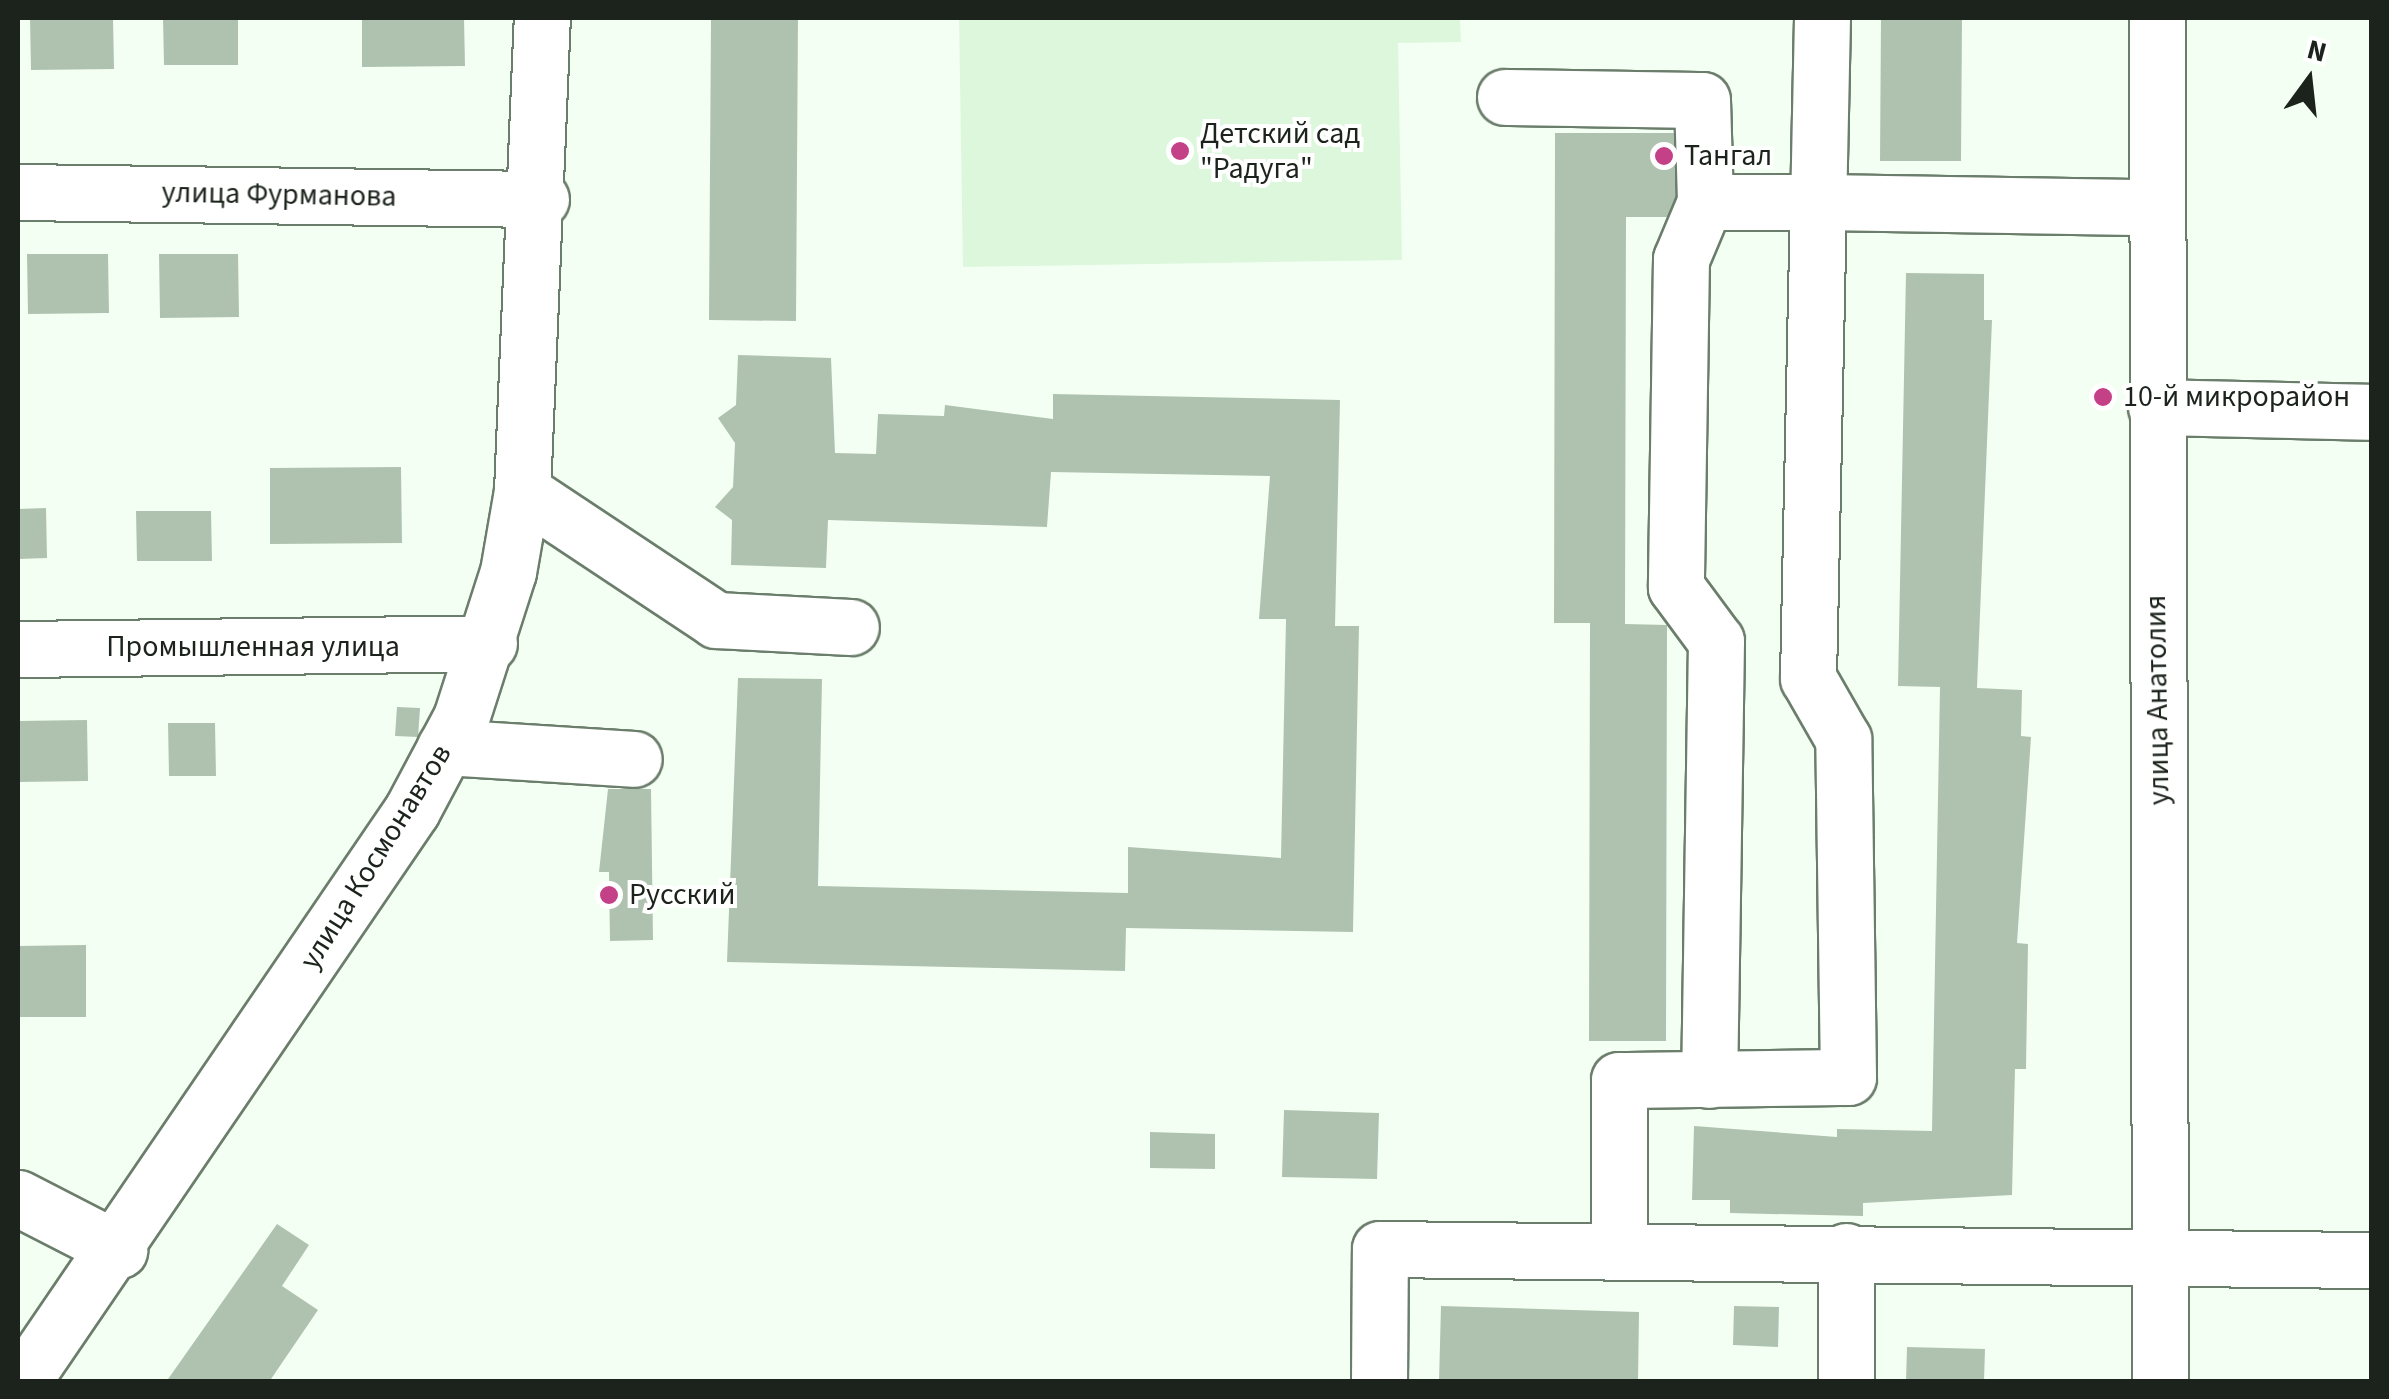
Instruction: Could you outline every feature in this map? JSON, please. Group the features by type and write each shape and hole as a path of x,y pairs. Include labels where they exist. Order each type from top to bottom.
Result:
{"street":[{"name":"улица Космонавтов","path":"22,1382 120,1250 445,747 489,642 522,491 541,199 542,18"},
{"path":"1620,1246 1620,1080 1848,1077 1843,739 1808,678 1822,18"},
{"name":"улица Анатолия","path":"2157,18 2154,207 2164,1257 2160,1382"},
{"path":"1505,97 1702,100 1704,202 1681,259 1676,587 1716,642 1709,1080"},
{"name":"улица Фурманова","path":"18,192 541,199"},
{"path":"1704,202 2154,207"},
{"path":"2156,407 2372,412"},
{"path":"522,491 716,620 851,628"},
{"name":"Промышленная улица","path":"18,649 489,642"},
{"path":"445,747 634,759"},
{"path":"18,1198 120,1250"},
{"path":"1379,1382 1380,1249 1620,1246 2372,1260"},
{"path":"1846,1251 1846,1382"}],"shaded area":[{"name":"Детский сад \"Радуга\"","path":"959,18 1460,18 1461,42 1398,43 1402,260 963,267"}],"building":[{"path":"30,18 113,18 114,69 31,70"},
{"path":"163,18 238,18 238,65 164,65"},
{"path":"362,18 464,18 465,66 362,67"},
{"path":"711,18 798,18 796,321 709,320"},
{"path":"1881,18 1962,18 1961,161 1880,161"},
{"path":"1555,133 1685,133 1685,217 1626,217 1625,624 1667,625 1666,1041 1589,1041 1590,623 1554,623"},
{"path":"27,254 108,254 109,313 28,314"},
{"path":"159,254 238,254 239,317 160,318"},
{"path":"1906,273 1984,274 1984,320 1992,320 1977,688 2022,690 2021,736 2031,737 2017,943 2028,944 2026,1069 2015,1069 2012,1195 1863,1203 1863,1216 1730,1213 1730,1200 1692,1200 1694,1126 1837,1137 1837,1129 1932,1131 1940,687 1898,686"},
{"path":"738,355 831,358 835,453 876,454 878,414 944,416 945,405 1053,419 1053,394 1340,400 1335,626 1359,626 1353,932 1126,928 1125,971 727,962 738,678 822,679 818,886 1128,893 1128,847 1281,858 1286,619 1259,619 1270,476 1051,472 1047,527 828,520 826,568 731,565 732,520 715,507 733,487 735,443 718,418 736,405"},
{"path":"401,467 402,543 270,544 270,468"},
{"path":"46,508 47,558 18,559 18,509"},
{"path":"136,511 211,511 212,561 137,561"},
{"path":"397,707 420,708 418,737 395,736"},
{"path":"87,720 88,781 18,782 18,721"},
{"path":"168,723 215,723 216,776 169,776"},
{"path":"608,789 651,789 653,940 610,941 609,872 599,872"},
{"path":"86,945 86,1017 18,1017 18,946"},
{"path":"1284,1110 1379,1113 1377,1179 1282,1177"},
{"path":"1150,1132 1215,1134 1215,1169 1150,1168"},
{"path":"277,1224 309,1245 282,1286 318,1310 269,1382 166,1382"},
{"path":"1441,1306 1639,1312 1638,1382 1439,1382"},
{"path":"1734,1306 1779,1307 1778,1347 1733,1345"},
{"path":"1907,1347 1985,1349 1984,1382 1906,1382"}],"place":[{"name":"Детский сад \"Радуга\"","path":"1180,151"},
{"name":"Тангал","path":"1664,156"},
{"name":"10-й микрорайон","path":"2103,397"},
{"name":"Русский","path":"609,895"}]}
